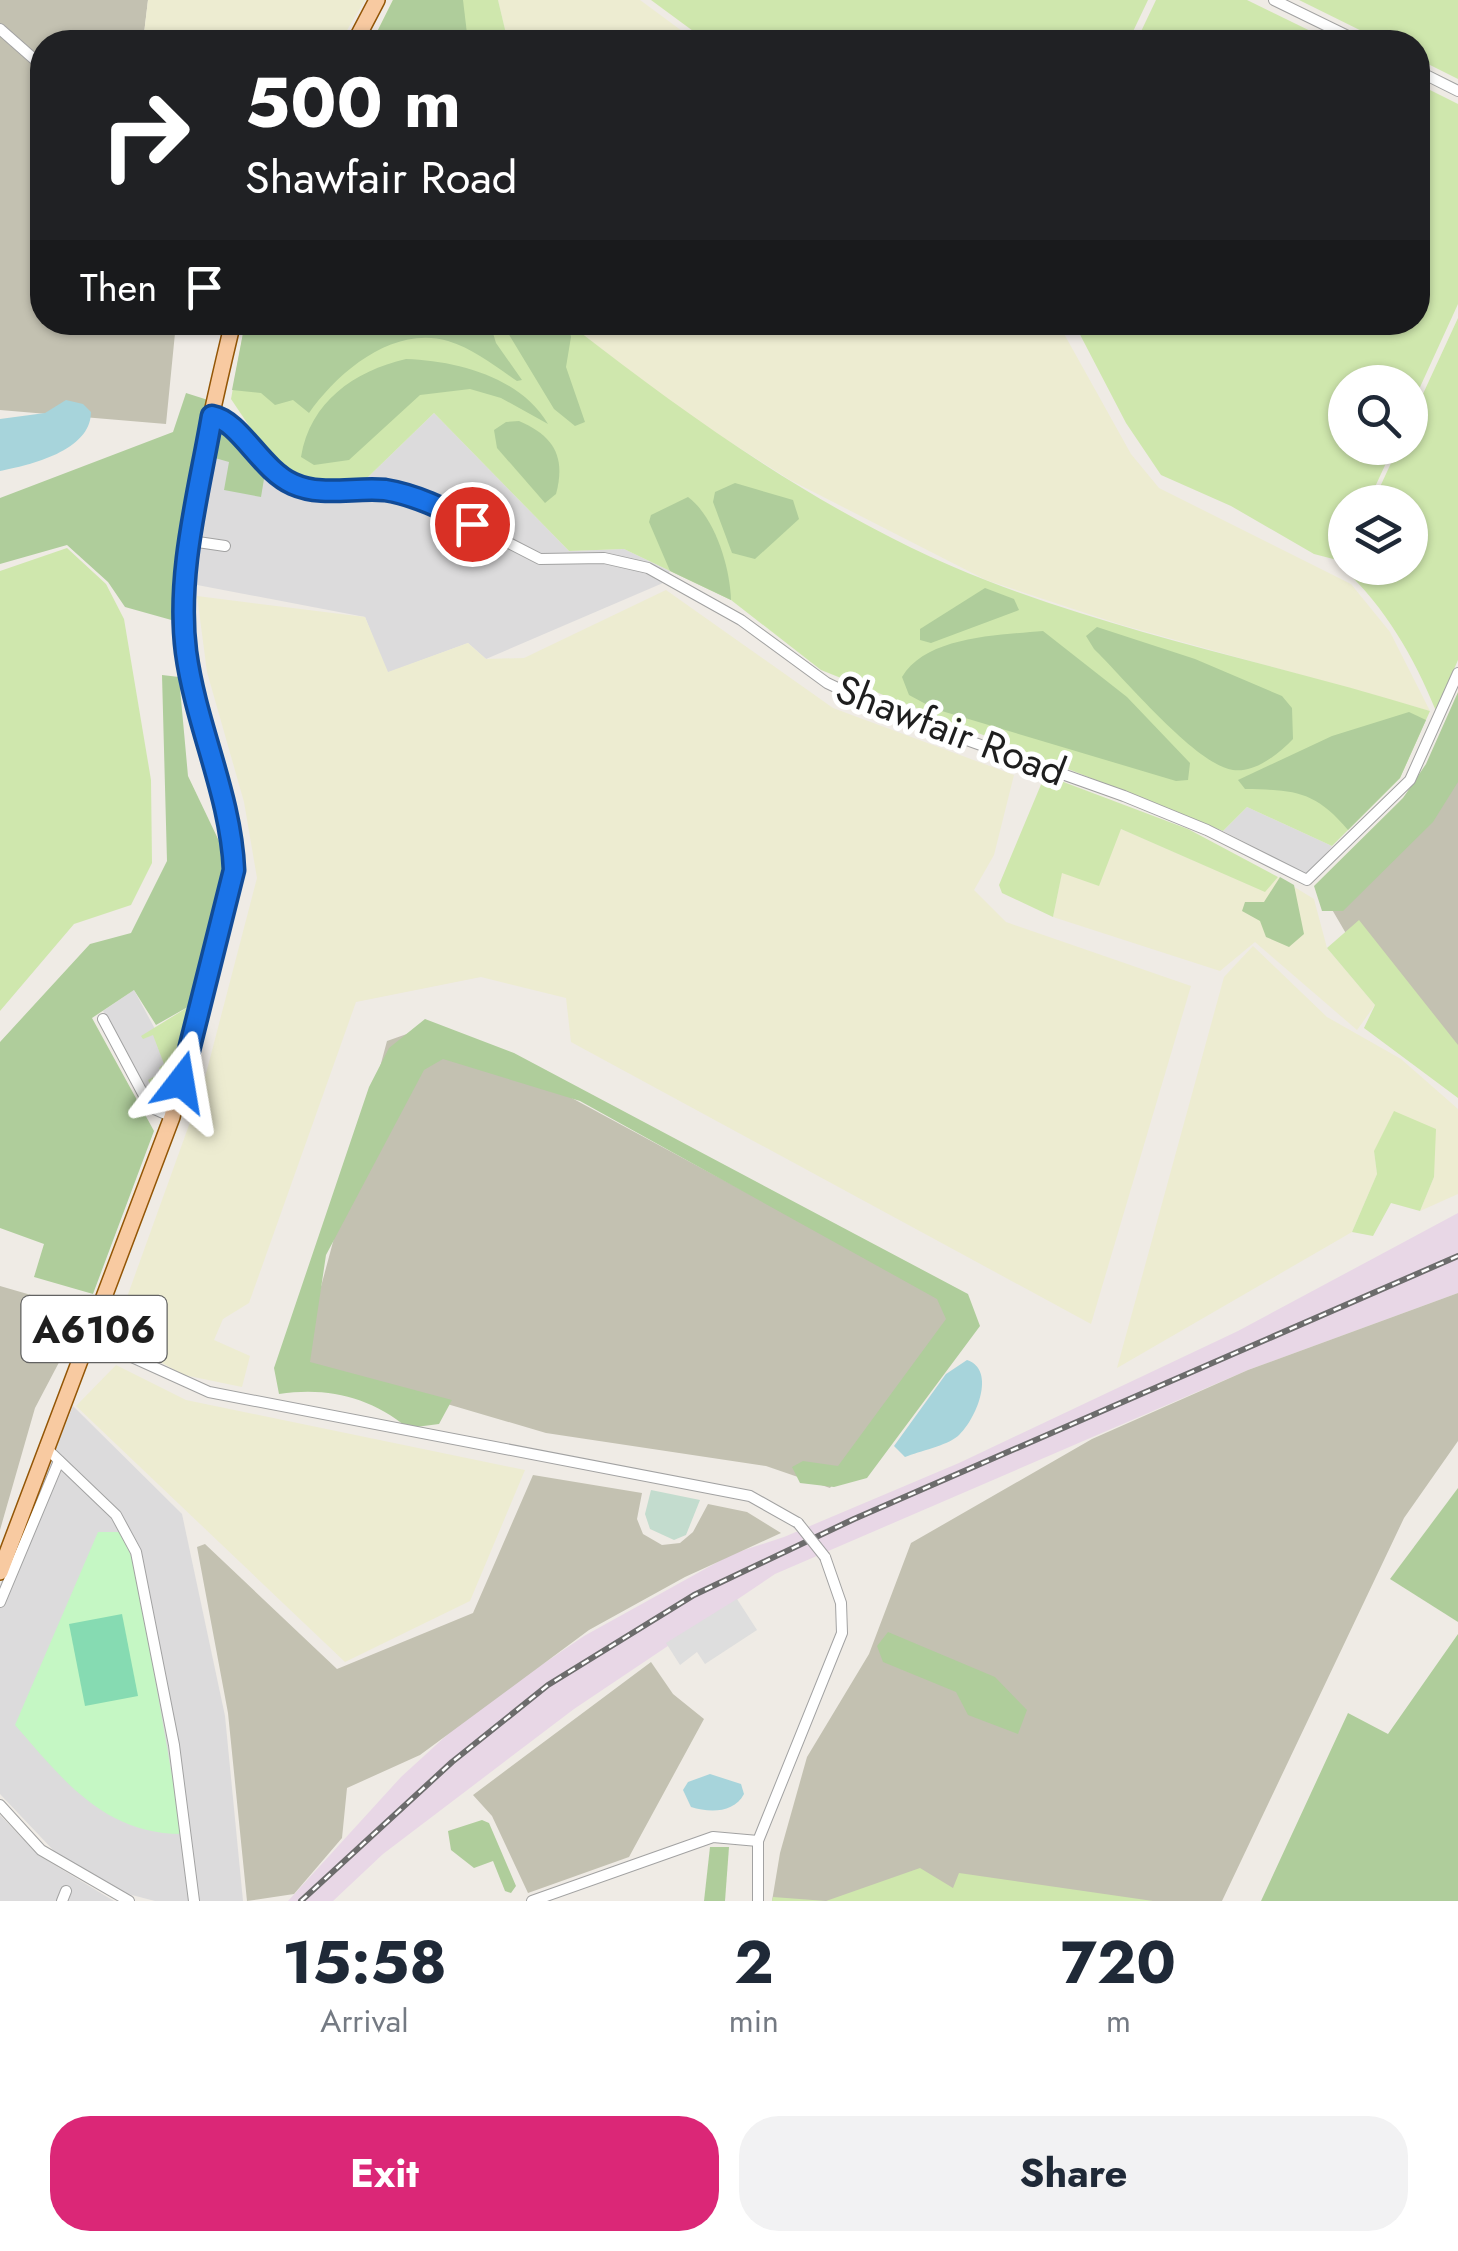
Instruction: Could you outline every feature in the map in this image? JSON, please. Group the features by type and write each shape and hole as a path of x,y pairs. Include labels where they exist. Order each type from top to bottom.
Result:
{"main road":[{"path":"361,30 377,0"},
{"name":"A6106","path":"0,1572 68,1384 92,1339 172,1117 234,870 233,835 198,720 186,651 185,588 212,416 229,335"}],"street":[{"path":"1274,0 1335,30"},
{"path":"2,36 30,57"},
{"path":"1430,77 1458,91"},
{"name":"Shawfair Road","path":"212,416 224,418 263,464 302,488 398,493 440,506 540,559 604,558 648,568 741,620 827,684 888,712 1208,830 1306,880 1410,780 1458,673"},
{"path":"191,541 225,546"},
{"path":"102,1019 150,1107 172,1117"},
{"path":"92,1339 208,1392 750,1496 798,1522 826,1556 841,1603 839,1645 758,1840 758,1901"},
{"path":"44,1446 116,1515 136,1552 174,1744 194,1901"},
{"path":"0,1602 59,1461"},
{"path":"0,1805 41,1850 128,1901"},
{"path":"532,1901 713,1837 758,1840"}],"shaded area":[{"path":"0,0 148,0 144,30 30,30 30,335 175,335 166,424 0,410"},
{"path":"434,413 569,551 624,549 670,571 663,583 486,659 468,643 387,673 365,617 192,584 220,423 265,473 294,494 339,498 366,479"},
{"path":"1458,715 1458,1085 1392,1012 1320,889 1439,759"},
{"path":"1247,807 1332,846 1310,876 1223,831"},
{"path":"134,990 176,1068 153,1100 103,1011"},
{"path":"435,1024 960,1308 830,1488 766,1466 546,1433 301,1361 387,1041"},
{"path":"1458,1213 1458,1293 1248,1370 775,1574 574,1709 383,1854 333,1901 288,1901 401,1777 471,1713 584,1636 732,1554 784,1537 959,1463 1238,1331"},
{"path":"0,1286 86,1311 35,1408 0,1530"},
{"path":"1458,1293 1458,1441 1404,1518 1222,1901 772,1901 780,1853 807,1757 869,1654 911,1543 1092,1439 1248,1370"},
{"path":"73,1406 182,1514 225,1716 243,1901 155,1901 128,1894 56,1853 0,1794 0,1585"},
{"path":"533,1475 642,1493 637,1519 643,1534 662,1545 680,1543 693,1532 708,1504 747,1512 781,1533 685,1577 589,1630 420,1755 347,1788 342,1838 294,1894 247,1901 228,1713 197,1547 205,1544 337,1669 473,1613"},
{"path":"737,1599 757,1630 705,1664 697,1652 680,1665 666,1643"},
{"path":"651,1662 673,1694 704,1719 629,1857 528,1893 492,1816 473,1795"},
{"path":"0,1815 38,1855 114,1901 0,1901"}],"green space":[{"path":"148,0 365,0 347,30 144,30"},
{"path":"393,0 498,0 505,30 378,30"},
{"path":"393,0 463,0 467,30 378,30"},
{"path":"498,0 640,0 681,30 505,30"},
{"path":"651,0 1148,0 1134,30 692,30"},
{"path":"1156,0 1247,0 1308,30 1142,30"},
{"path":"1299,0 1458,0 1458,79 1430,65 1430,30 1360,30"},
{"path":"1430,90 1458,104 1458,304 1428,370 1428,365 1328,365 1328,465 1385,465 1376,485 1328,485 1328,558 1314,554 1231,506 1161,475 1126,423 1080,335 1430,335"},
{"path":"1458,318 1458,660 1436,711 1397,634 1359,585 1428,585 1428,485 1381,485 1390,465 1428,465 1428,383"},
{"path":"243,335 584,335 773,470 932,558 1097,618 1430,711 1400,778 1332,846 1247,807 1223,831 821,670 731,600 624,549 569,551 434,413 366,479 299,479 270,457 231,399"},
{"path":"243,335 494,335 522,380 517,381 458,344 427,338 387,346 369,356 335,382 309,413 293,400 275,405 261,393 232,390"},
{"path":"509,335 571,335 566,367 585,422 575,426 554,409"},
{"path":"584,335 1065,335 1131,454 1159,488 1328,572 1328,585 1352,585 1390,632 1430,711 1122,625 986,580 790,480 681,411"},
{"path":"406,359 446,363 504,383 521,394 548,424 501,398 470,389 420,395 349,460 314,465 301,457 314,420 337,392 369,372"},
{"path":"186,393 208,400 175,621 125,607 108,582 67,545 0,564 0,498 173,432"},
{"path":"519,421 549,441 558,459 556,494 545,503 497,448 494,430 506,422"},
{"path":"229,432 265,473 261,497 224,490 229,462 215,458 220,434"},
{"path":"735,483 793,500 799,519 755,559 732,553 713,502 715,492"},
{"path":"688,497 706,517 719,544 731,600 670,571 649,522 651,515"},
{"path":"67,548 106,584 124,619 151,780 152,863 131,905 74,924 0,1011 0,571"},
{"path":"985,588 1014,599 1019,610 931,643 920,640 920,629"},
{"path":"666,590 833,708 1014,775 994,855 974,890 1006,922 1191,986 1091,1324 571,1042 566,998 481,977 356,1002 249,1303 223,1319 214,1340 250,1356 242,1387 184,1375 113,1336 202,1089 257,878 244,802 207,672 197,596 365,617 388,672 468,643 486,659 524,658"},
{"path":"1097,627 1195,659 1282,696 1292,708 1293,739 1274,756 1250,769 1233,770 1218,765 1180,737 1094,649 1086,636"},
{"path":"1043,631 1127,697 1190,763 1188,780 1176,781 935,709 909,695 902,677 928,653 965,640"},
{"path":"162,675 179,677 188,776 229,862 193,1004 156,1025 134,990 92,1018 154,1131 93,1294 34,1277 44,1244 0,1228 0,1042 90,944 131,933 167,861"},
{"path":"1458,692 1458,782 1433,822 1343,911 1322,911 1314,886 1403,798 1426,764"},
{"path":"1409,712 1426,720 1400,778 1348,830 1325,807 1303,795 1245,789 1238,780 1332,736"},
{"path":"1045,775 1188,829 1278,877 1265,892 1121,829 1099,886 1062,873 1053,917 1002,893 999,885"},
{"path":"1121,829 1264,891 1278,877 1314,899 1327,948 1375,1005 1357,1030 1255,942 1220,971 1053,917 1062,872"},
{"path":"1280,877 1294,885 1304,934 1289,947 1266,937 1260,921 1242,911 1245,902 1264,902"},
{"path":"1359,920 1458,1045 1458,1098 1364,1028 1375,1005 1327,948"},
{"path":"1253,946 1327,1017 1401,1059 1458,1109 1458,1194 1420,1211 1434,1177 1374,1151 1377,1174 1352,1232 1117,1368 1224,977"},
{"path":"193,1004 176,1068 156,1097 148,1080 161,1073 159,1068 164,1064 153,1035 143,1039 141,1036"},
{"path":"425,1019 514,1053 968,1294 980,1326 867,1478 834,1487 800,1483 792,1467 803,1461 838,1466 946,1319 937,1299 580,1101 443,1059 424,1070 326,1255 310,1362 452,1400 439,1424 408,1428 378,1409 348,1397 315,1392 279,1394 274,1368 369,1087 389,1048"},
{"path":"1394,1111 1436,1129 1434,1177 1420,1211 1391,1203 1373,1236 1352,1232 1377,1174 1374,1151"},
{"path":"116,1365 186,1400 525,1470 470,1601 345,1662 76,1406"},
{"path":"1458,1488 1458,1622 1390,1579"},
{"path":"651,1490 700,1500 686,1535 674,1540 650,1529 645,1514"},
{"path":"98,1532 121,1532 136,1568 182,1834 154,1832 108,1814 68,1784 15,1725"},
{"path":"122,1614 138,1696 85,1706 69,1624"},
{"path":"888,1632 995,1677 1027,1710 1018,1734 968,1715 956,1692 883,1662 877,1646"},
{"path":"1458,1634 1458,1901 1261,1901 1348,1713 1388,1734"},
{"path":"482,1820 489,1823 516,1886 511,1893 505,1891 493,1861 474,1868 451,1850 448,1831"},
{"path":"710,1847 729,1847 725,1901 704,1901"},
{"path":"920,1868 953,1888 959,1873 1153,1901 826,1901"},
{"path":"773,1897 826,1901 772,1901"}],"water":[{"path":"66,400 83,404 91,412 81,437 57,454 0,471 0,419 45,413"},
{"path":"967,1360 976,1365 982,1384 977,1408 965,1429 953,1440 905,1457 894,1446 946,1374"},
{"path":"710,1774 741,1784 744,1794 740,1800 721,1810 691,1807 683,1790 688,1782"}],"railway":[{"path":"301,1901 452,1762 548,1685 694,1595 854,1519 1458,1256"}],"route":[{"path":"181,1082 234,870 233,835 198,720 184,627 191,541 212,416 224,418 263,464 302,488 385,490 440,506 472,524"}]}
